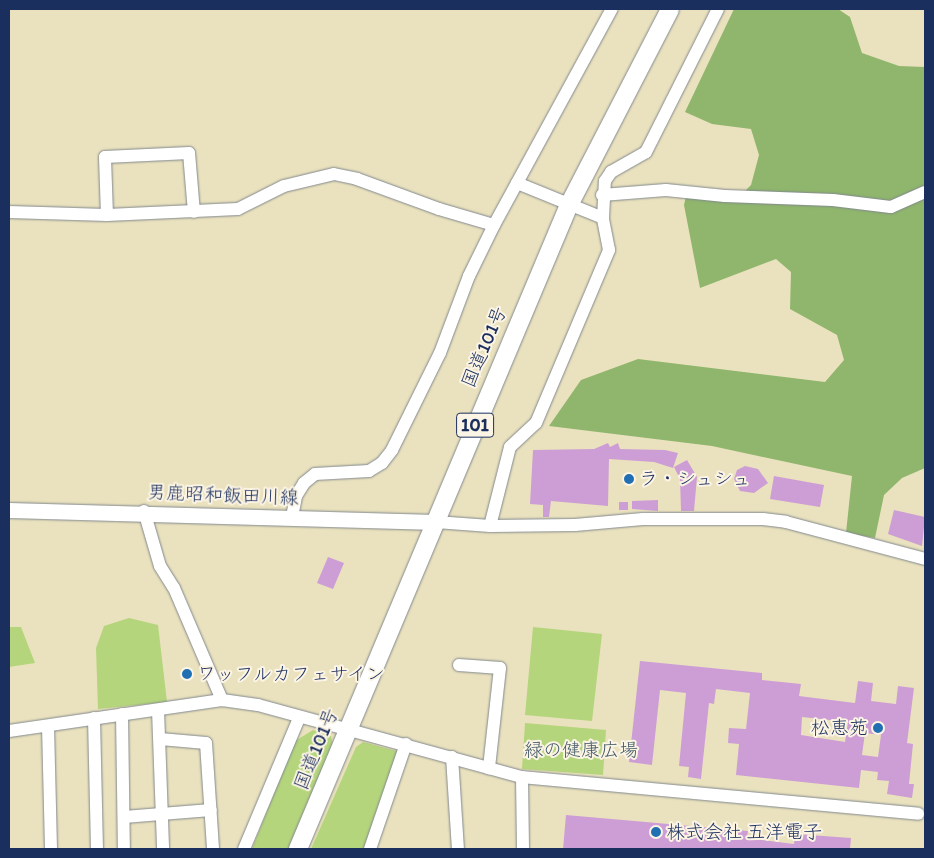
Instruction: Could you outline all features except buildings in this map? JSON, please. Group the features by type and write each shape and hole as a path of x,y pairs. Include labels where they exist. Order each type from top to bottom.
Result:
{"highway":[{"name":"国道101号","path":"298,849 346,730 436,522 569,205 670,9"}],"main road":[{"name":"男鹿昭和飯田川線","path":"9,510 144,511 436,522"}],"street":[{"path":"292,517 296,496 304,483 315,474 369,471 382,463 392,450 440,354 469,276 494,225 612,9"},
{"path":"490,526 510,447 536,423 609,250 603,218 602,195 611,172 646,152 718,9"},
{"path":"107,215 105,157 189,153 194,212"},
{"path":"9,212 107,215 238,209 284,186 334,174 357,179 439,209 494,225"},
{"path":"517,183 603,218"},
{"path":"602,195 666,190 725,196 833,200 891,207 925,192"},
{"path":"144,511 160,566 174,588 222,700"},
{"path":"436,522 490,526 575,525 642,519 763,519 786,522 925,559"},
{"path":"459,665 500,668 489,768"},
{"path":"9,731 222,700 258,705 299,718 406,744 522,778 918,814"},
{"path":"158,710 163,849"},
{"path":"122,714 124,849"},
{"path":"94,718 96,849"},
{"path":"244,849 299,718"},
{"path":"48,726 51,849"},
{"path":"160,739 206,743 213,849"},
{"path":"370,849 406,744"},
{"path":"452,757 458,849"},
{"path":"522,778 522,849"},
{"path":"124,817 211,810"}],"green space":[{"path":"734,9 838,9 850,17 862,53 899,66 925,67 925,468 902,478 884,495 875,538 846,533 852,476 712,446 549,426 581,380 638,359 825,382 844,360 837,335 790,309 791,272 776,259 700,288 684,205 688,187 743,193 751,185 759,155 751,129 712,124 685,112"},
{"path":"129,618 158,625 167,702 98,709 96,648 104,626"},
{"path":"9,627 21,627 35,663 9,667"},
{"path":"533,627 602,634 592,721 525,715"},
{"name":"緑の健康広場","path":"525,723 606,730 603,775 522,769"},
{"path":"313,730 331,736 333,745 290,849 252,849 295,741"},
{"path":"363,742 400,752 366,849 311,849 356,747"}],"place":[{"name":"ラ・シュシュ","path":"629,479"},
{"name":"ワッフルカフェサイン","path":"187,674"},
{"name":"松恵苑","path":"878,728"},
{"name":"株式会社 五洋電子","path":"656,832"}]}
